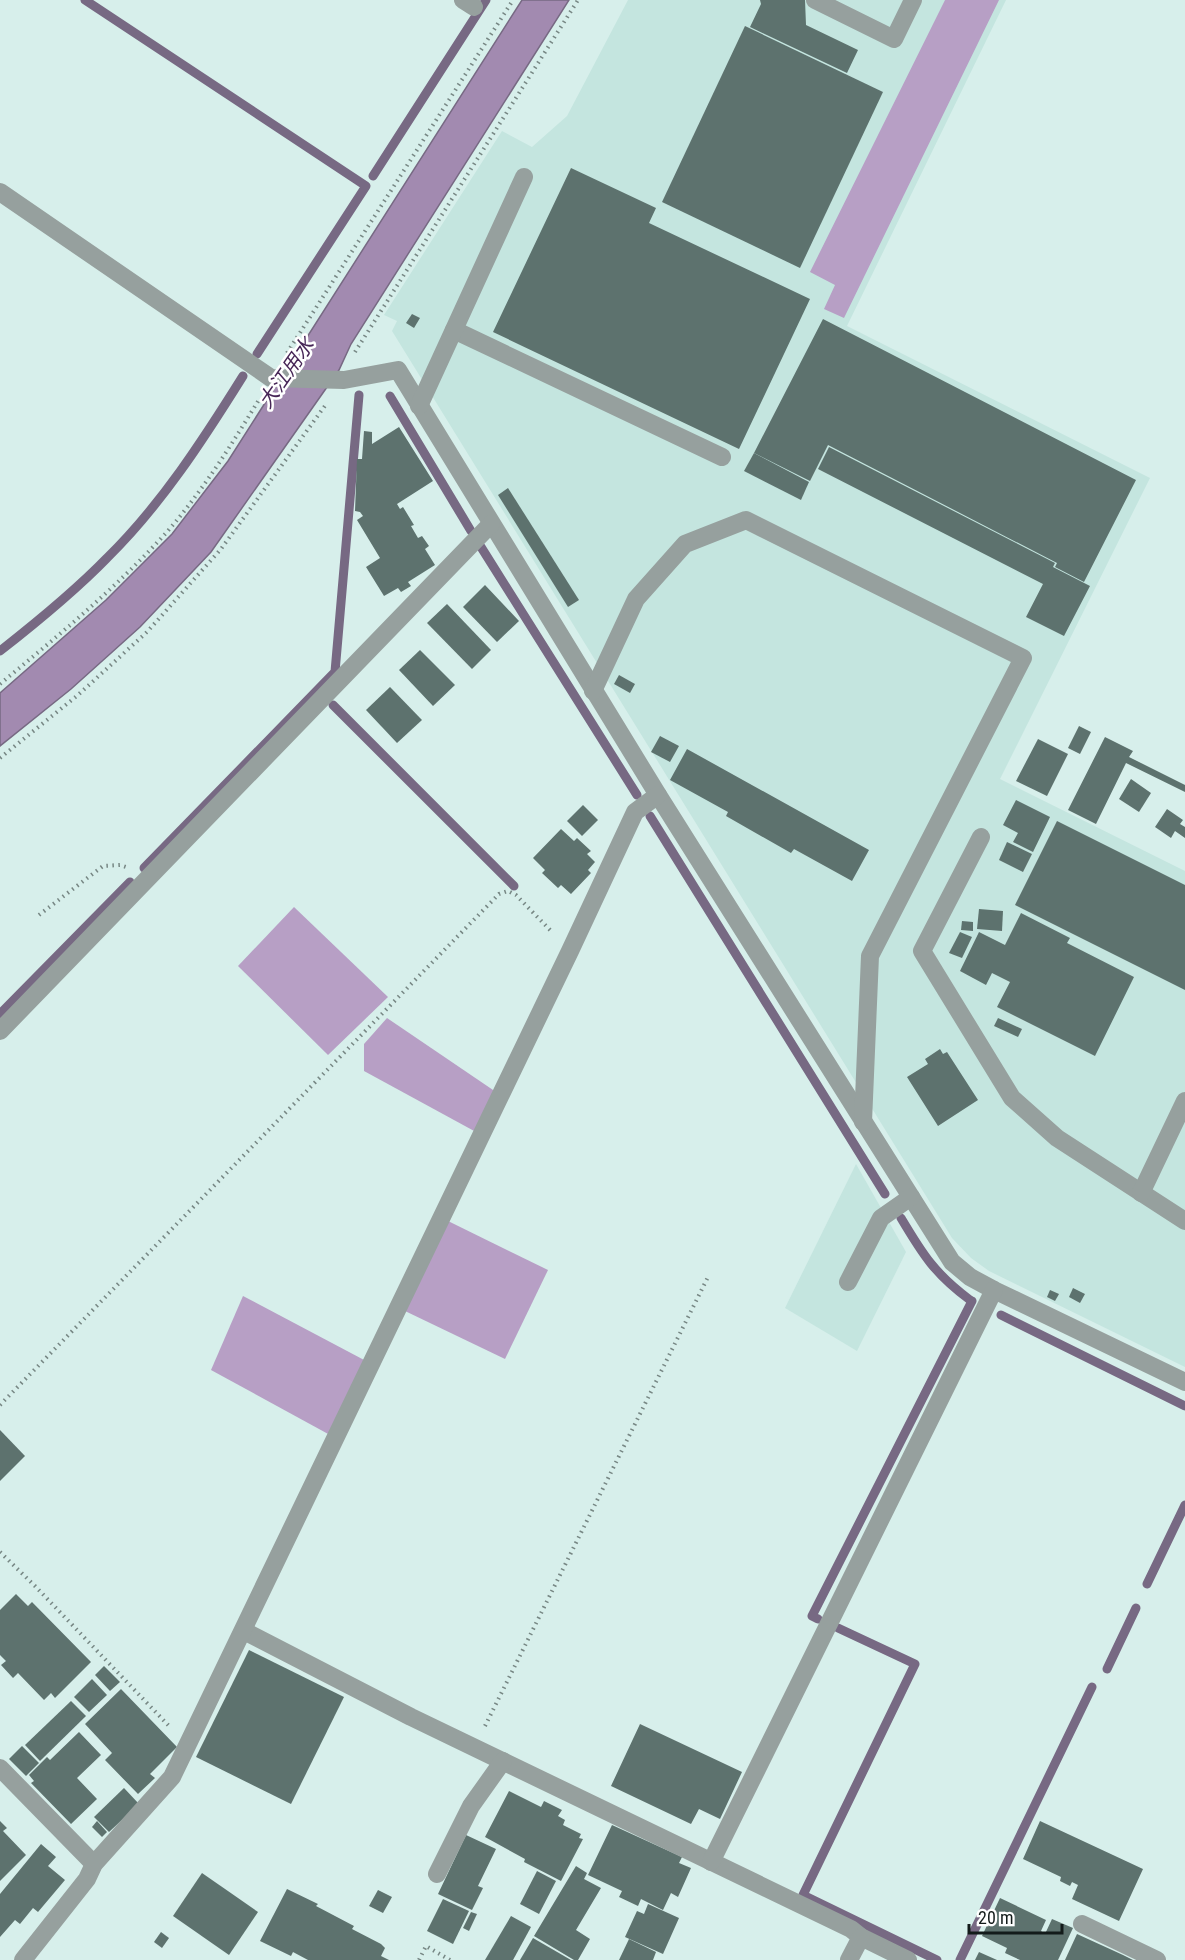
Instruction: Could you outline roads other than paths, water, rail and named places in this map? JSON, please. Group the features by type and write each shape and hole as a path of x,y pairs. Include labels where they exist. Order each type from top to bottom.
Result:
{"street":[{"path":"815,0 894,39 913,0"},
{"path":"419,406 524,177"},
{"path":"0,192 271,378 340,380 398,370 593,691 952,1262 970,1277 994,1290 1185,1382"},
{"path":"454,330 722,457"},
{"path":"593,691 636,599 685,544 746,520 1023,658 870,956 863,1122"},
{"path":"0,1031 491,524"},
{"path":"23,1960 87,1879 94,1864 172,1777 635,812 658,795"},
{"path":"981,837 922,951 1012,1098 1057,1138 1141,1193 1182,1216"},
{"path":"1141,1193 1185,1101"},
{"path":"849,1282 881,1218 911,1197"},
{"path":"711,1862 994,1290"},
{"path":"244,1631 475,1748 851,1929 861,1937 908,1960"},
{"path":"437,1874 471,1806 503,1761"},
{"path":"0,1768 94,1864"},
{"path":"1082,1924 1157,1960"},
{"path":"849,1960 861,1937"}],"water":[{"name":"大江用水","path":"522,0 569,0 351,344 339,370 211,552 140,627 71,689 0,746 0,693 106,600 172,534 228,461"}],"waterway":[{"path":"85,0 366,186 257,354"},
{"path":"373,176 486,0"},
{"path":"0,651 68,595 127,538 180,471 243,376"},
{"path":"144,868 335,672 359,395"},
{"path":"390,396 471,531"},
{"path":"481,547 637,795"},
{"path":"333,705 514,886"},
{"path":"650,816 885,1194"},
{"path":"0,1014 130,882"},
{"path":"901,1218 931,1263 970,1300"},
{"path":"818,1619 812,1616 972,1301"},
{"path":"1001,1315 1185,1406"},
{"path":"1147,1584 1185,1505"},
{"path":"1107,1669 1136,1608"},
{"path":"838,1628 915,1664 803,1895 937,1960"},
{"path":"960,1960 1092,1687"}]}
